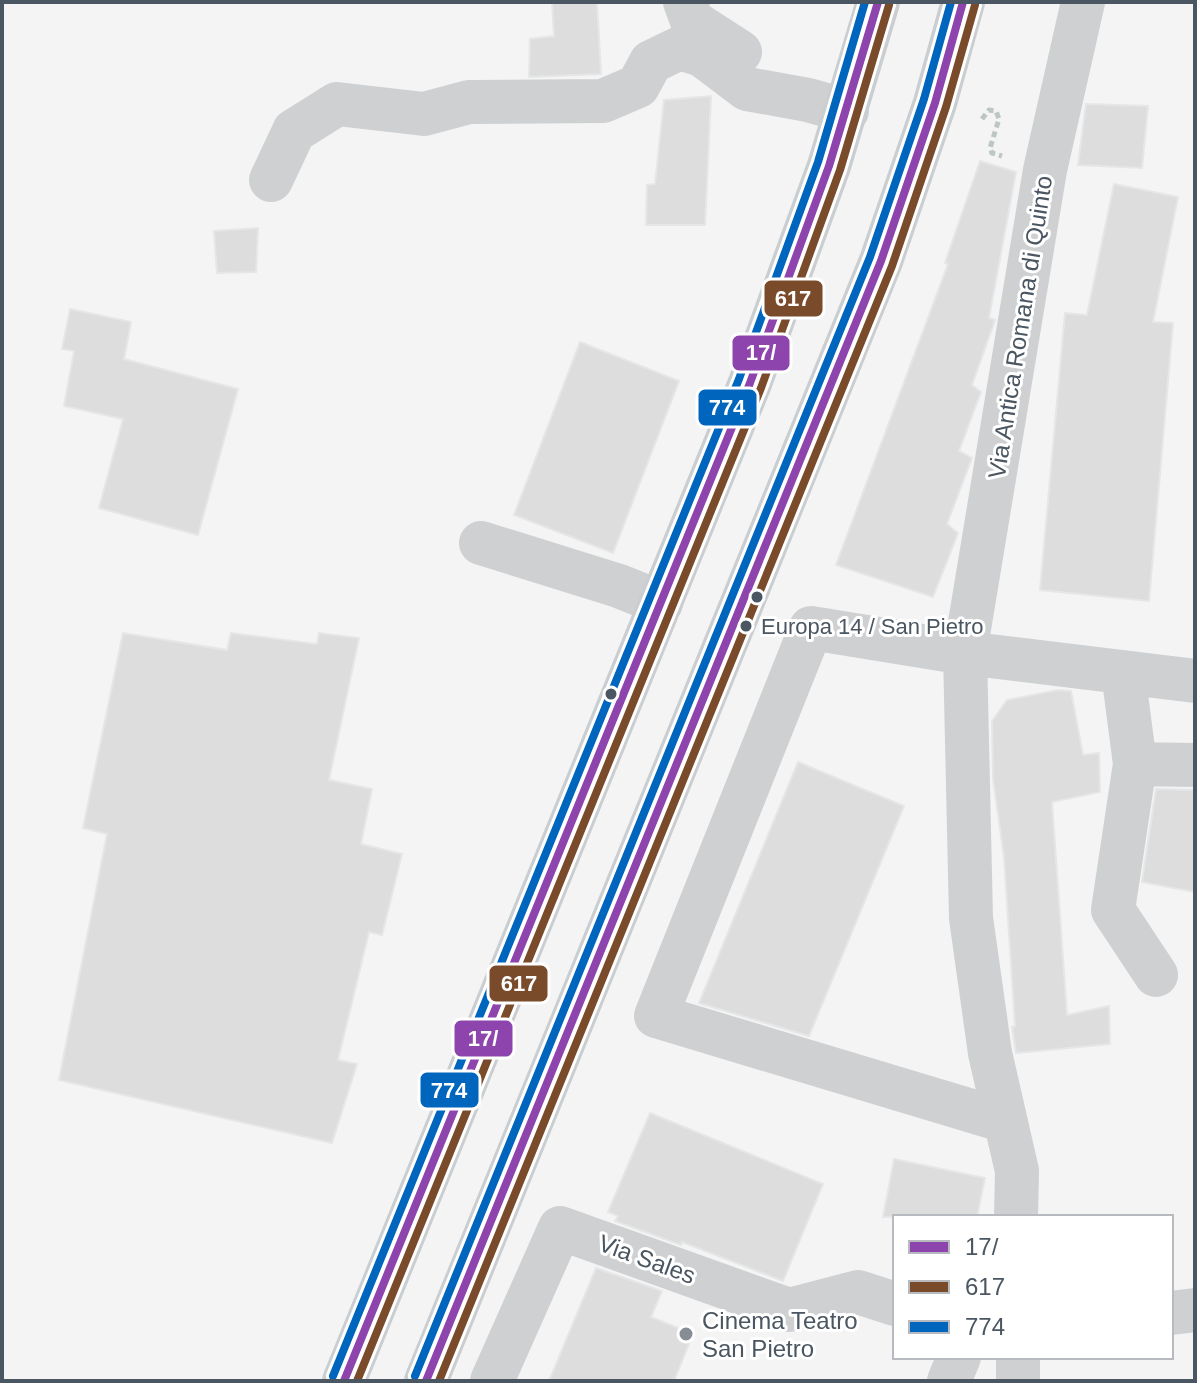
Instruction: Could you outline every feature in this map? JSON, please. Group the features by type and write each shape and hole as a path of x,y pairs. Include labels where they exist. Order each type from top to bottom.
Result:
{"main road":[{"path":"344,1381 750,383 828,105 878,2"},
{"path":"426,1381 875,275 925,134 963,2"}],"street":[{"path":"685,2 692,21 828,105"},
{"name":"Via Antica Romana di Quinto","path":"1016,1215 1017,1171 990,1053 971,918 965,653 1045,170 1083,2"},
{"path":"271,180 294,131 337,104 424,114 469,102 603,101 638,86 651,62 680,48 702,55 747,89 828,105"},
{"path":"481,543 619,586 661,603"},
{"path":"1005,1121 656,1016 811,628 965,653 1195,681"},
{"path":"1123,672 1135,764 1113,910 1156,975"},
{"path":"1135,764 1195,765"},
{"name":"Via Sales","path":"492,1381 560,1228 789,1310 858,1292 893,1303"},
{"path":"1173,1313 1195,1310"},
{"path":"949,1381 958,1359"},
{"path":"1018,1359 1018,1381"}],"path":[{"path":"925,134 968,146 975,141 983,113 996,111 999,119 990,148 992,153 1045,170"}],"building":[{"path":"552,2 597,2 601,74 529,77 530,39 554,36"},
{"path":"711,96 705,225 646,225 647,185 655,184 664,100"},
{"path":"1086,104 1148,106 1142,168 1078,165"},
{"path":"980,161 1016,172 989,318 995,320 972,385 981,392 959,451 972,458 947,524 958,533 933,597 836,565 948,264 945,263"},
{"path":"1114,184 1178,197 1153,322 1173,323 1149,601 1040,590 1065,313 1087,315"},
{"path":"258,228 256,272 217,273 214,231"},
{"path":"70,309 131,322 124,359 238,389 198,535 99,508 123,419 64,406 74,351 62,349"},
{"path":"580,342 679,381 613,553 514,515"},
{"path":"123,633 227,650 231,633 317,644 319,633 359,638 329,780 372,789 361,844 402,854 382,935 369,932 338,1060 357,1064 332,1143 59,1080 107,834 83,828"},
{"path":"1058,690 1071,691 1083,755 1099,753 1100,792 1052,802 1067,1015 1109,1006 1110,1044 1016,1053 1012,1027 1015,1026 1004,857 993,779 992,721 1007,700"},
{"path":"798,762 904,806 809,1036 699,1003"},
{"path":"1156,789 1195,790 1195,892 1142,882"},
{"path":"650,1113 823,1184 783,1281 682,1242 681,1245 615,1221 618,1216 608,1212"},
{"path":"894,1159 985,1178 977,1215 883,1217"},
{"path":"596,1268 662,1291 651,1317 693,1334 674,1381 549,1381"}],"transit line":[{"name":"774","path":"333,1376 739,379 818,162 865,2"},
{"name":"17/","path":"344,1381 750,383 829,166 878,2"},
{"name":"774","path":"415,1376 870,257 924,99 951,2"},
{"name":"17/","path":"426,1381 881,261 935,103 963,2"},
{"name":"617","path":"357,1381 761,388 840,170 889,5"},
{"name":"617","path":"439,1381 892,266 946,107 975,5"}],"place":[{"name":"Europa 14 / San Pietro","path":"746,626"},
{"name":"Cinema Teatro San Pietro","path":"686,1334"}]}
